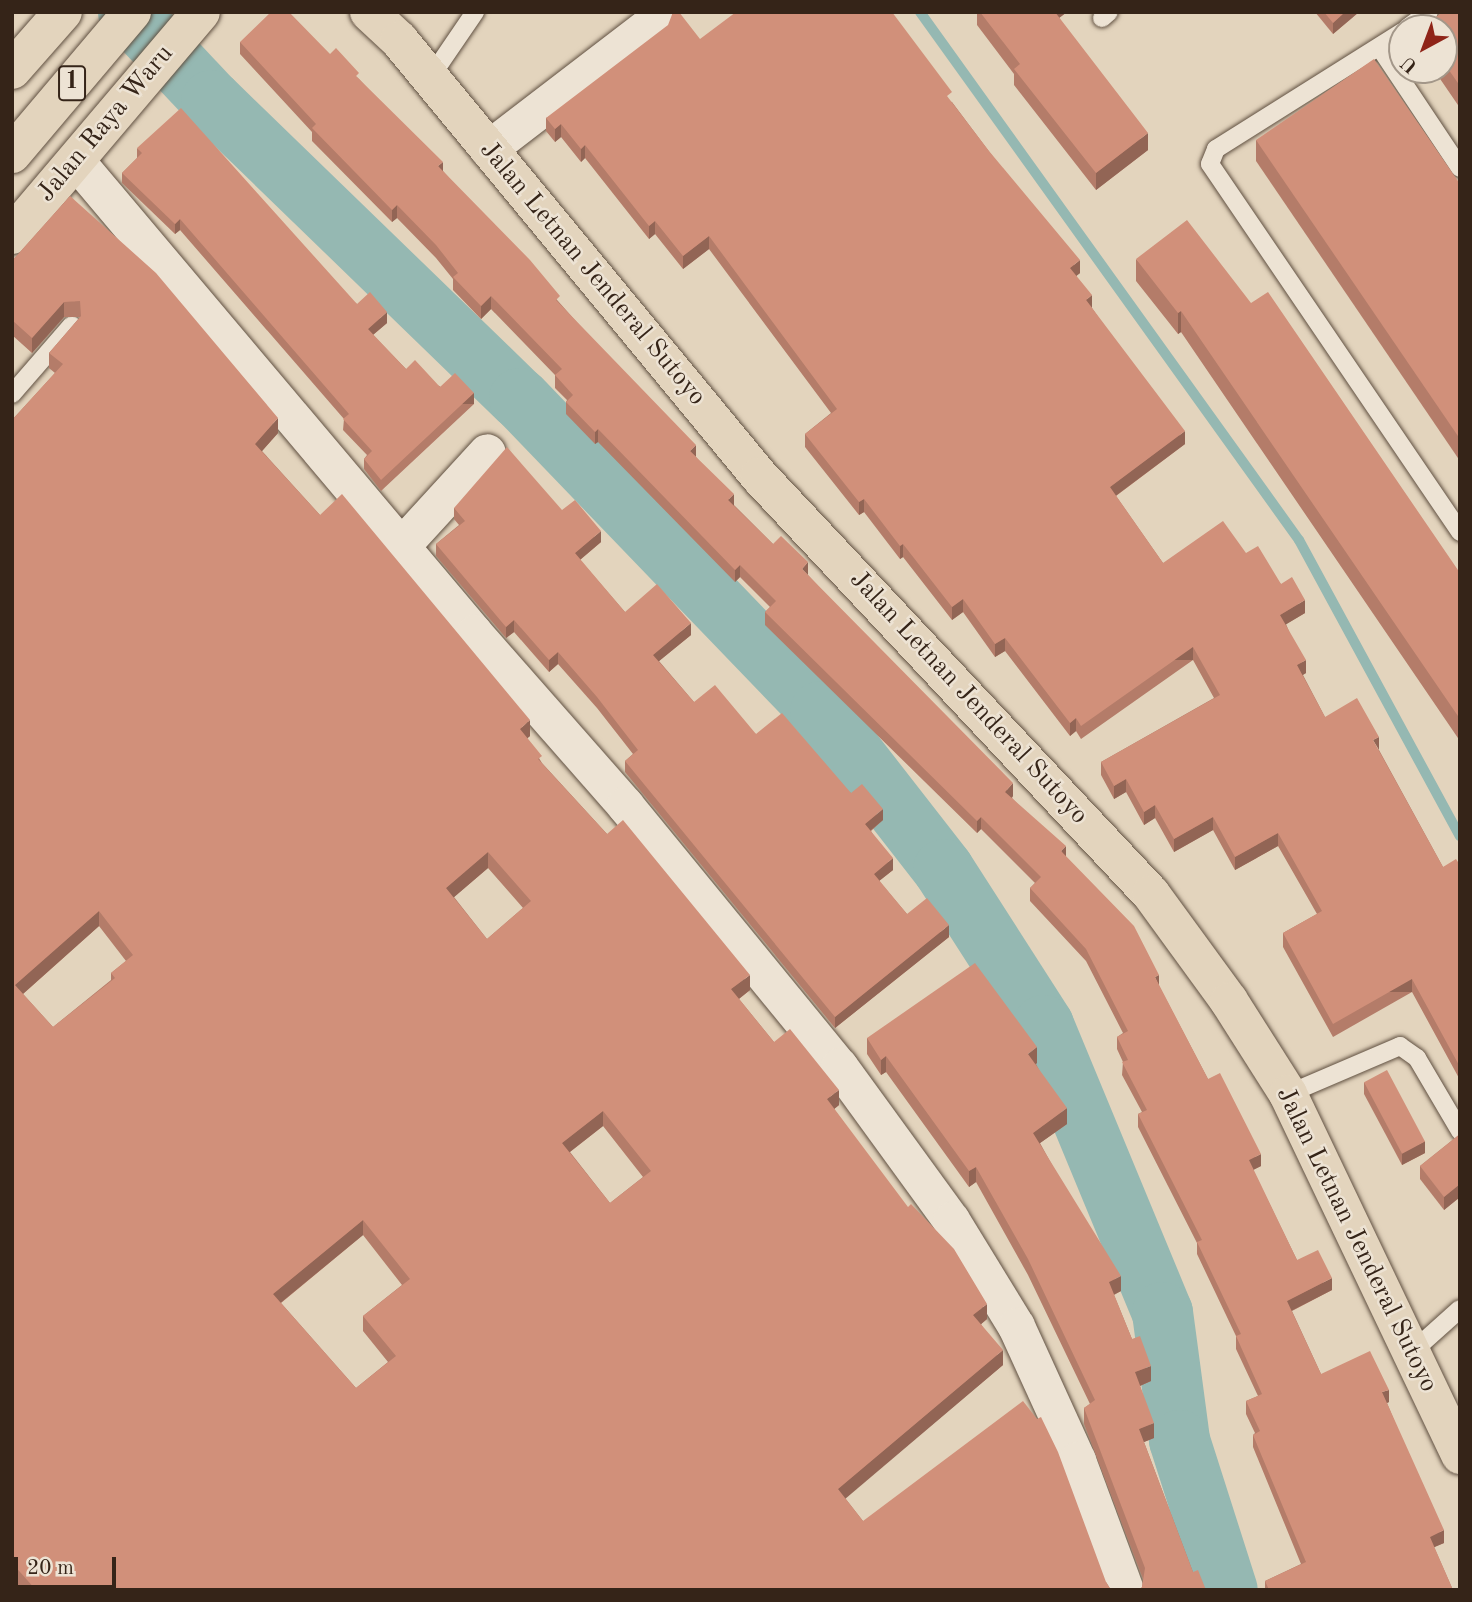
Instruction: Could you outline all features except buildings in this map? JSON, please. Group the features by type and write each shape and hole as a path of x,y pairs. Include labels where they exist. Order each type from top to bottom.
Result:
{"highway":[{"path":"12,70 63,12"},
{"name":"1","path":"12,153 132,12"},
{"name":"Jalan Raya Waru","path":"12,235 201,12"},
{"path":"349,12 389,26"},
{"name":"Jalan Letnan Jenderal Sutoyo","path":"369,12 389,26 760,476 1151,894 1229,1001 1288,1094 1460,1455"}],"street":[{"path":"488,149 654,21"},
{"path":"76,161 401,545 625,804 805,1024 951,1220 1016,1326 1077,1460 1125,1590"},
{"path":"401,545 487,452"}],"lane":[{"path":"430,78 475,12"},
{"path":"1388,42 1216,149 1210,164 1460,533"},
{"path":"1380,48 1460,168"},
{"path":"12,394 72,324"},
{"path":"1288,1094 1400,1046 1417,1058 1460,1131"},
{"path":"1412,1352 1460,1309"}],"waterway":[{"path":"128,12 211,100 519,398 820,711 943,869 1043,1025 1162,1312 1179,1440 1227,1590"},
{"path":"920,12 1299,540 1460,836"}]}
